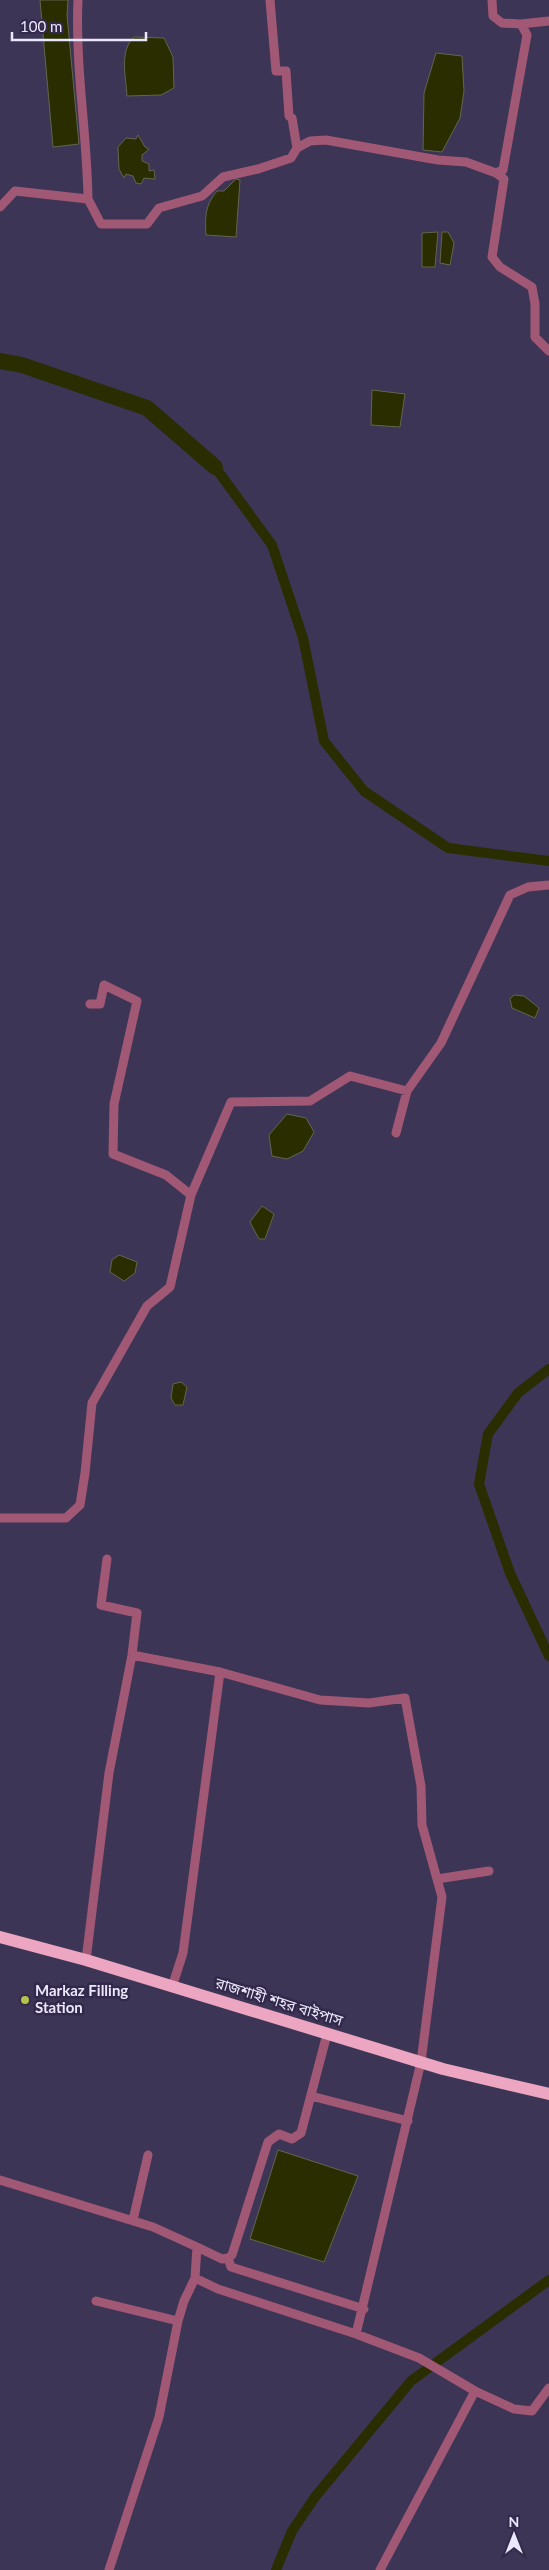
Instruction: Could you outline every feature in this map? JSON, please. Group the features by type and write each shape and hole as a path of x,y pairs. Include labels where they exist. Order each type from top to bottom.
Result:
{"highway":[{"name":"রাজশাহী শহর বাইপাস","path":"0,1937 86,1960 421,2062 549,2094"}],"street":[{"path":"78,0 76,36 87,154 88,199 101,224 147,224 159,208 202,196 223,177 258,170 291,158 297,148 310,141 326,140 438,160 466,162 496,173 504,179 492,257 500,267 532,287 535,304 535,337 549,351"},
{"path":"270,0 276,71 286,71 289,116 292,118 297,148"},
{"path":"492,0 493,16 502,23 521,24 549,21"},
{"path":"496,173 503,170 526,44 527,35 521,24"},
{"path":"0,207 15,191 88,199"},
{"path":"396,1133 407,1091 441,1043 510,895 528,887 549,885"},
{"path":"90,1004 100,1004 104,985 137,1000 114,1104 113,1154 166,1175 191,1195"},
{"path":"0,1518 66,1518 80,1505 86,1473 92,1403 147,1306 170,1287 191,1195 231,1102 310,1101 350,1076 407,1091"},
{"path":"86,1960 109,1773 132,1655 137,1613 101,1605 107,1559"},
{"path":"132,1655 220,1672 320,1700 369,1703 406,1698 421,1786 422,1825 442,1896 421,2062 364,2309 356,2334"},
{"path":"172,1987 183,1952 220,1672"},
{"path":"437,1879 489,1871"},
{"path":"0,2180 154,2227 222,2259 228,2258 232,2255 268,2142 279,2134 292,2139 301,2133 327,2034"},
{"path":"311,2096 408,2121"},
{"path":"132,2220 148,2155"},
{"path":"109,2570 159,2417 178,2321 184,2301 195,2278 197,2247"},
{"path":"228,2258 231,2267 364,2309"},
{"path":"195,2278 218,2290 356,2334 420,2358 475,2391 514,2409 532,2411 549,2388"},
{"path":"96,2301 178,2321"},
{"path":"380,2570 475,2391"}],"shaded area":[{"path":"40,0 68,0 67,15 79,144 53,147"},
{"path":"134,37 164,38 173,57 174,88 161,95 127,96 125,57 126,49"},
{"path":"436,53 462,56 464,91 460,118 442,152 423,150 424,93"},
{"path":"138,135 145,147 149,149 142,155 142,161 149,164 149,171 154,170 155,179 144,178 141,184 136,183 133,176 126,174 124,178 119,169 118,147 126,138 136,139"},
{"path":"236,179 240,180 236,237 206,235 206,217 210,202 217,191 224,191"},
{"path":"438,232 435,267 422,267 422,233"},
{"path":"442,232 448,232 454,243 450,265 440,263"},
{"path":"372,390 405,394 400,427 371,425"},
{"path":"514,995 524,996 539,1008 535,1018 512,1008 510,999"},
{"path":"287,1114 306,1118 314,1132 303,1151 287,1159 272,1156 269,1135"},
{"path":"262,1206 274,1214 265,1239 259,1239 250,1222"},
{"path":"119,1255 137,1262 135,1273 124,1281 110,1272 112,1260"},
{"path":"181,1382 187,1387 183,1405 175,1405 171,1398 173,1384"},
{"path":"278,2150 358,2176 324,2262 250,2239"}],"waterway":[{"path":"0,361 22,365 147,408 215,467"},
{"path":"215,467 272,545 303,638 324,741 364,791 448,848 549,861"},
{"path":"549,1369 518,1393 488,1434 479,1484 510,1573 549,1656"},
{"path":"276,2570 292,2531 315,2497 411,2381 549,2280"}],"place":[{"name":"Markaz Filling Station","path":"25,2000"}]}
